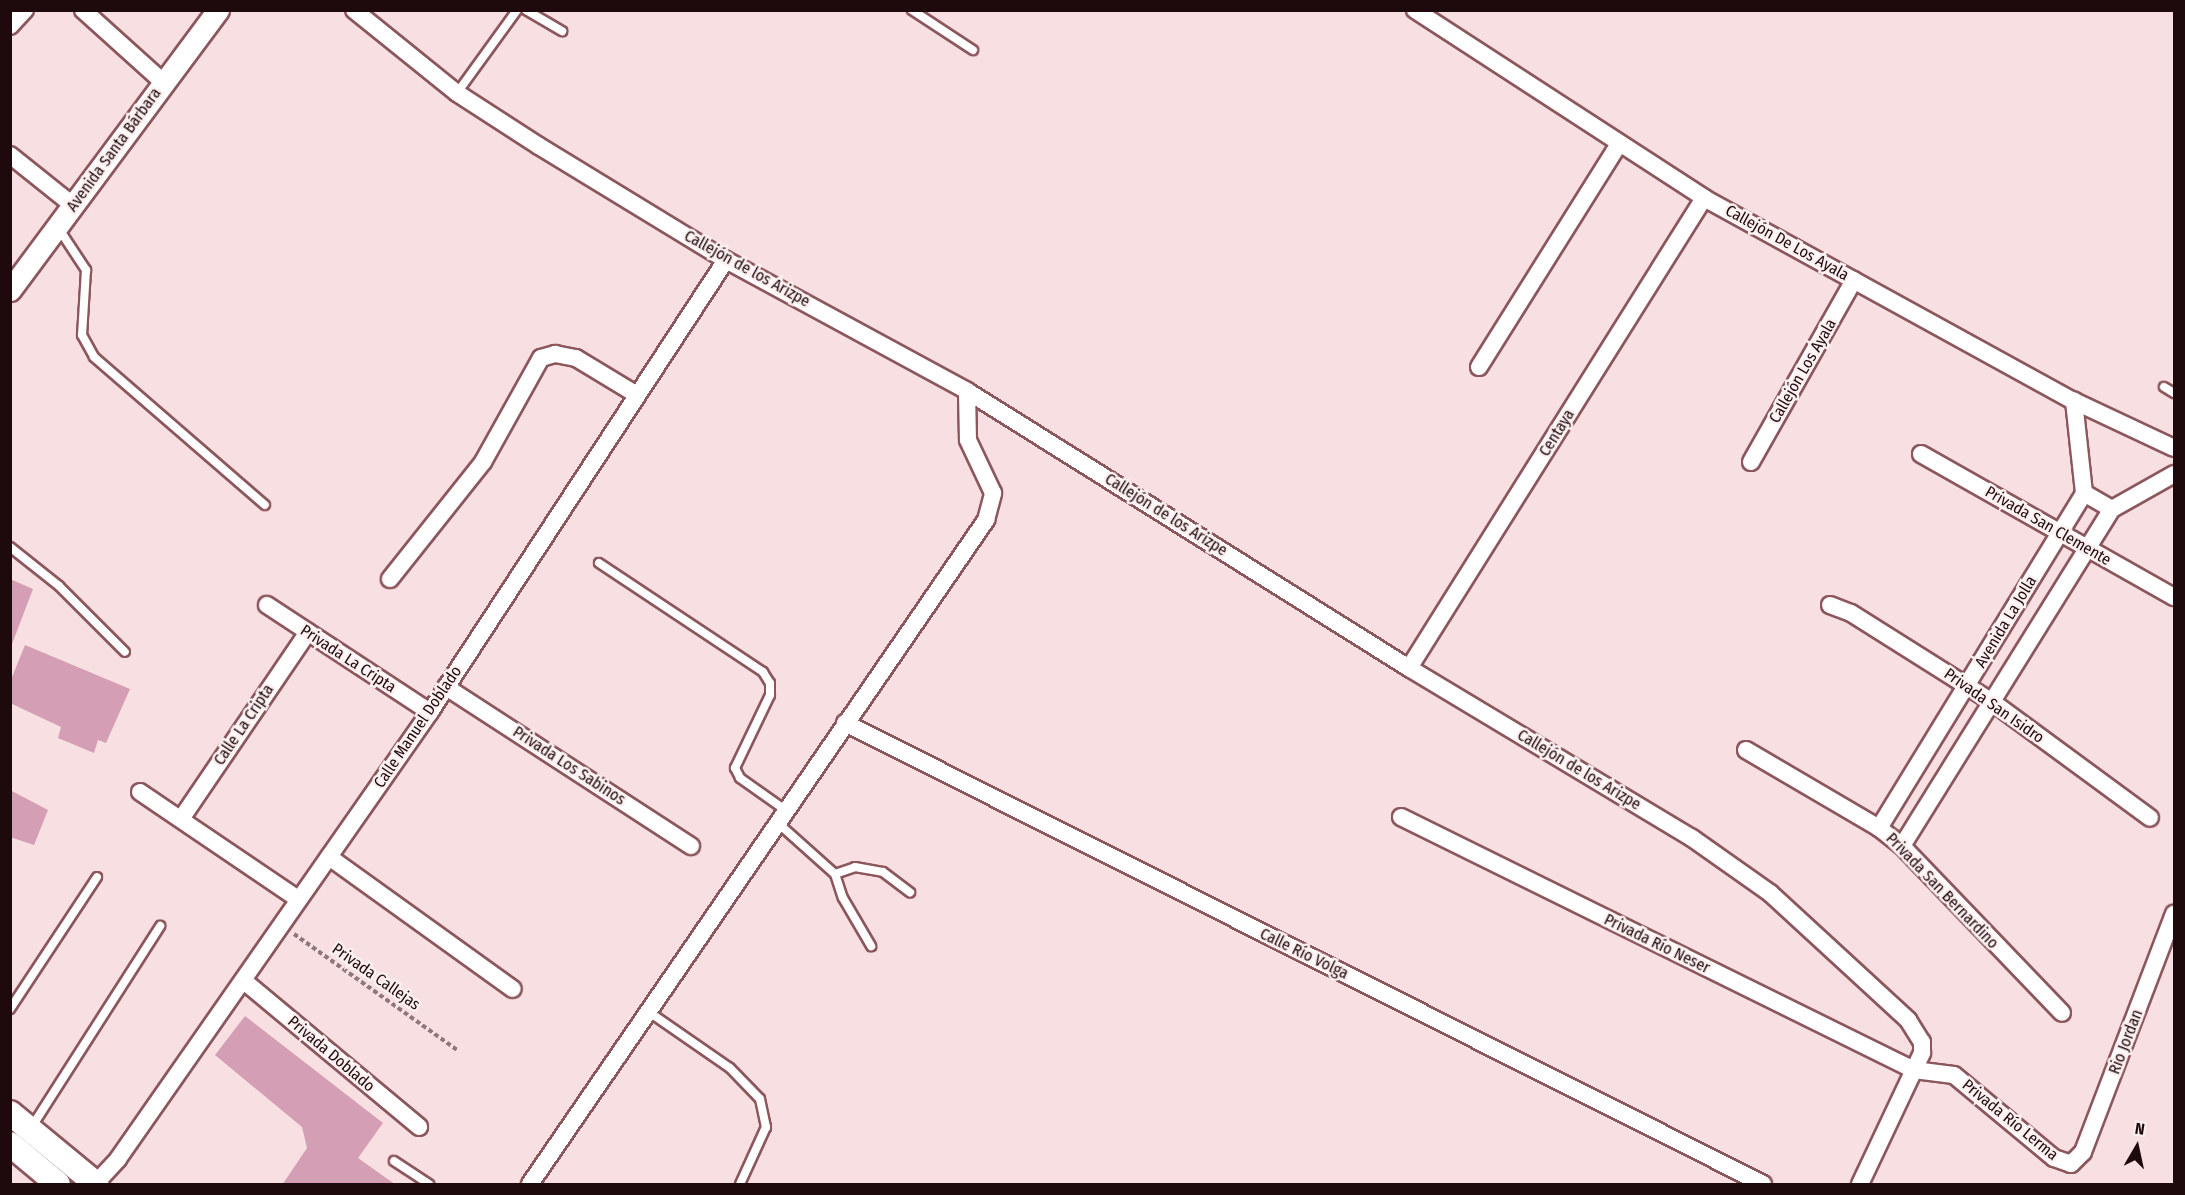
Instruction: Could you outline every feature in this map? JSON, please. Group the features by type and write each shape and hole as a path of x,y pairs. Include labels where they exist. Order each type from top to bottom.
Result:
{"main road":[{"path":"10,1113 96,1184"},
{"path":"12,1150 58,1185"}],"street":[{"path":"10,26 25,10"},
{"path":"83,10 164,83"},
{"name":"Avenida Santa Bárbara","path":"10,290 218,10"},
{"name":"Callejón de los Arizpe","path":"354,10 457,93 726,260 967,391 1409,668 1692,838 1770,893 1908,1020 1922,1042 1914,1070 1860,1185"},
{"name":"Callejón De Los Ayala","path":"1415,10 1704,198 2074,401 2175,448"},
{"path":"1479,367 1619,144"},
{"path":"10,155 74,206"},
{"name":"Centaya","path":"1409,668 1704,198"},
{"name":"Calle Manuel Doblado","path":"96,1184 196,1059 298,899 430,712 726,260"},
{"name":"Callejón Los Ayala","path":"1751,462 1854,280"},
{"path":"390,579 483,462 541,358 555,354 576,358 637,395"},
{"path":"530,1185 784,818 845,723 991,510 990,484 968,440 967,391"},
{"path":"2074,401 2084,493 2112,509"},
{"name":"Privada San Clemente","path":"1921,454 2059,534 2175,597"},
{"name":"Avenida La Jolla","path":"1902,846 2112,509 2175,474"},
{"name":"Avenida La Jolla","path":"1879,828 2084,493"},
{"name":"Privada La Cripta","path":"267,605 430,712"},
{"name":"Privada San Isidro","path":"1830,605 1851,613 1991,701 2150,818"},
{"name":"Calle La Cripta","path":"181,819 308,632"},
{"name":"Privada Los Sabinos","path":"446,687 691,846"},
{"name":"Calle Río Volga","path":"845,723 1763,1185"},
{"name":"Privada San Bernardino","path":"1746,750 1879,828 1902,846 2062,1013"},
{"path":"140,792 298,899"},
{"name":"Privada Río Neser","path":"1401,817 1914,1070"},
{"path":"329,857 513,989"},
{"name":"Rio Jordan","path":"2071,1164 2083,1152 2175,915"},
{"name":"Privada Doblado","path":"244,981 419,1127"},
{"name":"Privada Río Lerma","path":"1914,1070 1954,1075 2054,1158 2071,1164"}],"lane":[{"path":"457,93 517,10"},
{"path":"526,10 562,31"},
{"path":"912,10 973,50"},
{"path":"57,226 80,256 86,270 82,335 94,357 265,505"},
{"path":"2164,387 2175,393"},
{"path":"10,547 59,586 126,652"},
{"path":"598,563 763,672 770,683 770,695 735,768 740,778 784,818 835,874 843,898 871,946"},
{"path":"835,874 855,867 882,872 910,892"},
{"path":"10,1009 98,877"},
{"path":"12,1150 30,1130 160,926"},
{"path":"650,1012 730,1068 760,1099 766,1127 741,1185"},
{"path":"394,1161 429,1185"}],"path":[{"name":"Privada Callejas","path":"281,925 457,1050"}],"building":[{"path":"10,579 33,589 12,644 10,644"},
{"path":"25,645 130,689 106,743 98,740 94,753 58,738 61,727 10,703 10,682"},
{"path":"10,790 48,810 34,845 10,837"},
{"path":"245,1016 383,1123 358,1158 396,1185 282,1185 307,1148 302,1127 215,1055"}]}
